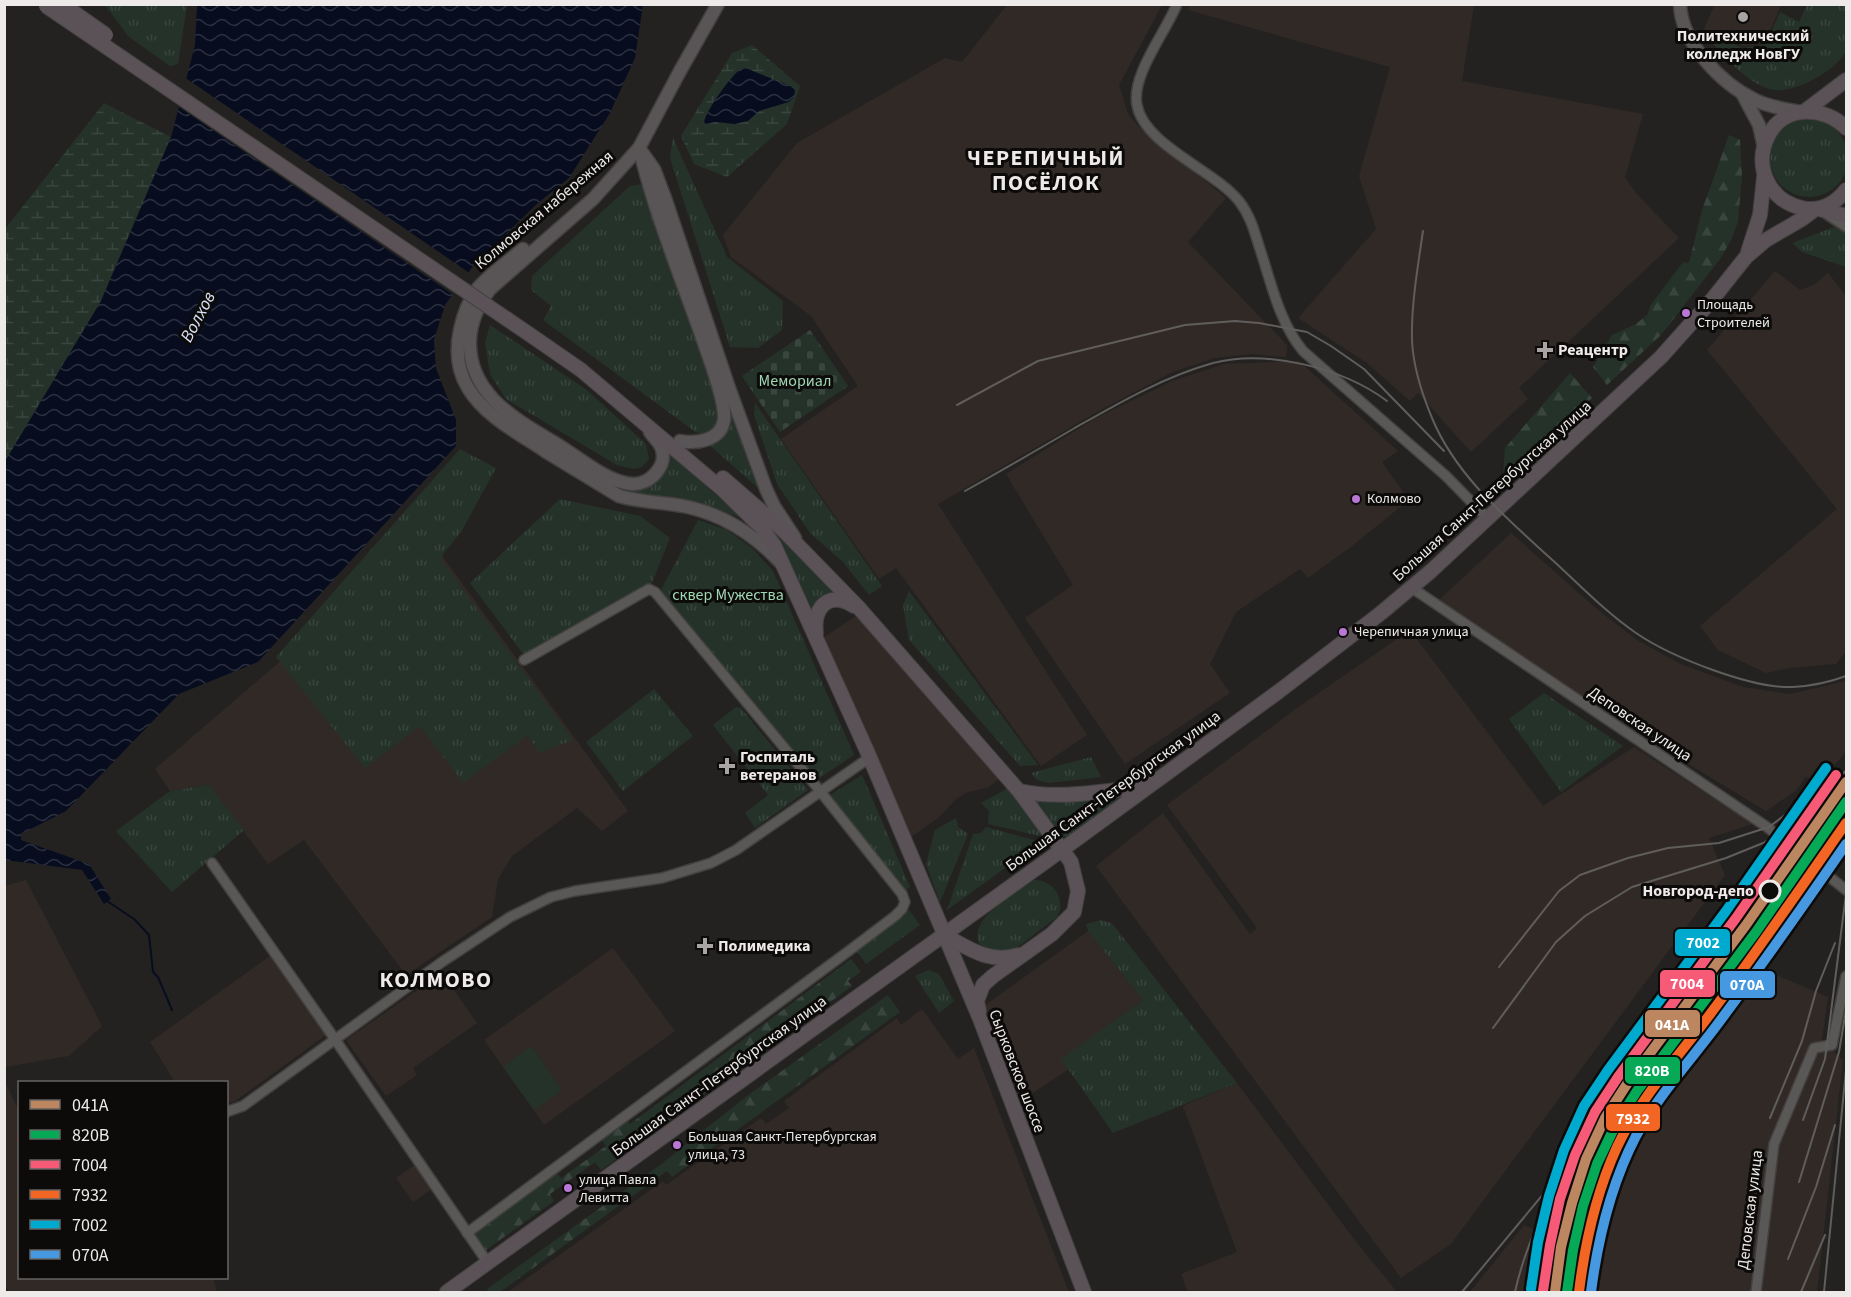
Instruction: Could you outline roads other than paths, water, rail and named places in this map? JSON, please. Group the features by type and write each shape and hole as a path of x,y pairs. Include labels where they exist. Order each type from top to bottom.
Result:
{"main road":[{"path":"62,4 531,331"},
{"name":"Колмовская набережная","path":"639,417 662,448 662,462 659,471 651,478 644,483 633,484 607,475 524,423 489,395 477,380 469,351 472,323 483,298 490,289 593,199 639,148 718,4"},
{"path":"1680,4 1684,27 1697,50 1740,92 1772,107 1823,113 1833,117 1846,128"},
{"path":"45,5 531,331 585,364 765,514 859,608 1019,791 1071,862 1078,891 1074,912 1052,934 983,985 977,1001 980,1019"},
{"path":"1764,147 1768,136 1780,121 1803,112 1846,81"},
{"path":"1740,92 1759,125 1764,147 1764,173 1770,188 1783,201 1793,206 1846,216"},
{"path":"639,148 654,169 665,198 762,479 774,506 802,549"},
{"name":"Колмовская набережная","path":"639,148 650,190 716,380 724,418 722,427 709,439 692,444 680,441"},
{"name":"Колмовская набережная","path":"639,148 605,183 479,287 471,299 461,325 458,341 461,371 467,387 489,413 512,430 619,496 638,502 672,504 703,510 732,522 763,544 785,568"},
{"name":"Большая Санкт-Петербургская улица","path":"1746,257 1760,215 1764,173"},
{"path":"1819,210 1835,201 1846,190"},
{"name":"Большая Санкт-Петербургская улица","path":"447,1293 1278,692 1412,588 1661,357 1711,301 1746,257 1766,240 1819,210"},
{"name":"Сырковское шоссе","path":"531,331 639,417 723,489 761,527 774,545 915,863 980,1019 1084,1293"},
{"path":"817,638 816,617 820,607 827,602 842,600 859,608"},
{"path":"1019,791 1060,795 1145,787"},
{"path":"1071,862 1084,833"},
{"path":"944,934 983,956 996,959 1024,954"}],"street":[{"path":"1177,4 1148,62 1136,93 1139,113 1143,121 1157,136 1236,198 1248,214 1280,311 1293,339 1303,351 1446,476 1488,519"},
{"path":"1819,210 1846,226"},
{"name":"Деповская улица","path":"1412,588 1777,835 1846,890"},
{"path":"467,1233 867,938 902,909 905,902 902,894 820,791 655,592 649,589 524,660"},
{"path":"228,1111 243,1106 442,962 510,917 551,897 575,891 662,878 711,863 736,850 869,758"},
{"path":"212,863 488,1263"},
{"name":"Деповская улица","path":"1756,1293 1773,1144 1814,1048 1832,1045 1846,976"}],"water":[{"name":"Волхов","path":"197,5 643,5 635,58 610,113 569,178 538,203 473,266 445,305 434,340 436,368 456,420 456,446 258,662 179,694 66,811 21,834 21,840 89,864 111,899 104,904 82,870 5,860 4,463 101,301 171,137 195,45"},
{"path":"742,68 790,86 795,90 794,97 789,102 759,111 748,121 735,124 715,122 706,124 704,122 706,116 715,101 726,84"}],"waterway":[{"path":"107,901 134,919 149,935 153,972 158,977 172,1010"}],"railway":[{"path":"1423,231 1413,313 1412,340 1416,370 1428,409 1442,438 1467,476 1482,493 1613,615 1636,633 1670,652 1712,670 1756,683 1776,686 1807,686 1846,676"},
{"path":"957,405 1038,361 1185,325 1235,321 1259,323 1307,332 1331,346 1364,369 1444,451"},
{"path":"965,491 1141,392 1213,363 1257,358 1304,364 1349,379 1387,401"},
{"path":"1462,1292 1564,1169 1602,1102 1846,770"},
{"path":"1499,967 1559,891 1580,875 1628,858 1668,848 1719,843 1769,827 1835,777"},
{"path":"1493,1028 1556,942 1585,916 1632,887 1726,858 1763,843 1787,829 1812,809"},
{"path":"1803,1120 1825,1059 1846,894"},
{"path":"1770,1118 1802,1041 1816,991 1835,943"},
{"path":"1799,1182 1839,1052 1846,1010"},
{"path":"1824,1292 1846,1070"},
{"path":"1788,1259 1816,1187 1835,1125"},
{"path":"1515,1292 1522,1265 1555,1188"},
{"path":"1801,1292 1825,1235"}],"place":[{"name":"Политехнический колледж НовГУ","path":"1743,17"},
{"name":"Площадь Строителей","path":"1686,313"},
{"name":"Реацентр","path":"1545,350"},
{"name":"Колмово","path":"1356,499"},
{"name":"Черепичная улица","path":"1343,632"},
{"name":"Госпиталь ветеранов","path":"727,766"},
{"name":"Новгород-депо","path":"1770,891"},
{"name":"Полимедика","path":"705,946"},
{"name":"Большая Санкт-Петербургская улица, 73","path":"677,1145"},
{"name":"улица Павла Левитта","path":"568,1188"}],"district":[{"name":"ЧЕРЕПИЧНЫЙ ПОСЁЛОК","path":"1046,170"},
{"name":"КОЛМОВО","path":"436,980"}],"park label":[{"name":"Мемориал","path":"795,381"},
{"name":"сквер Мужества","path":"728,595"}]}
